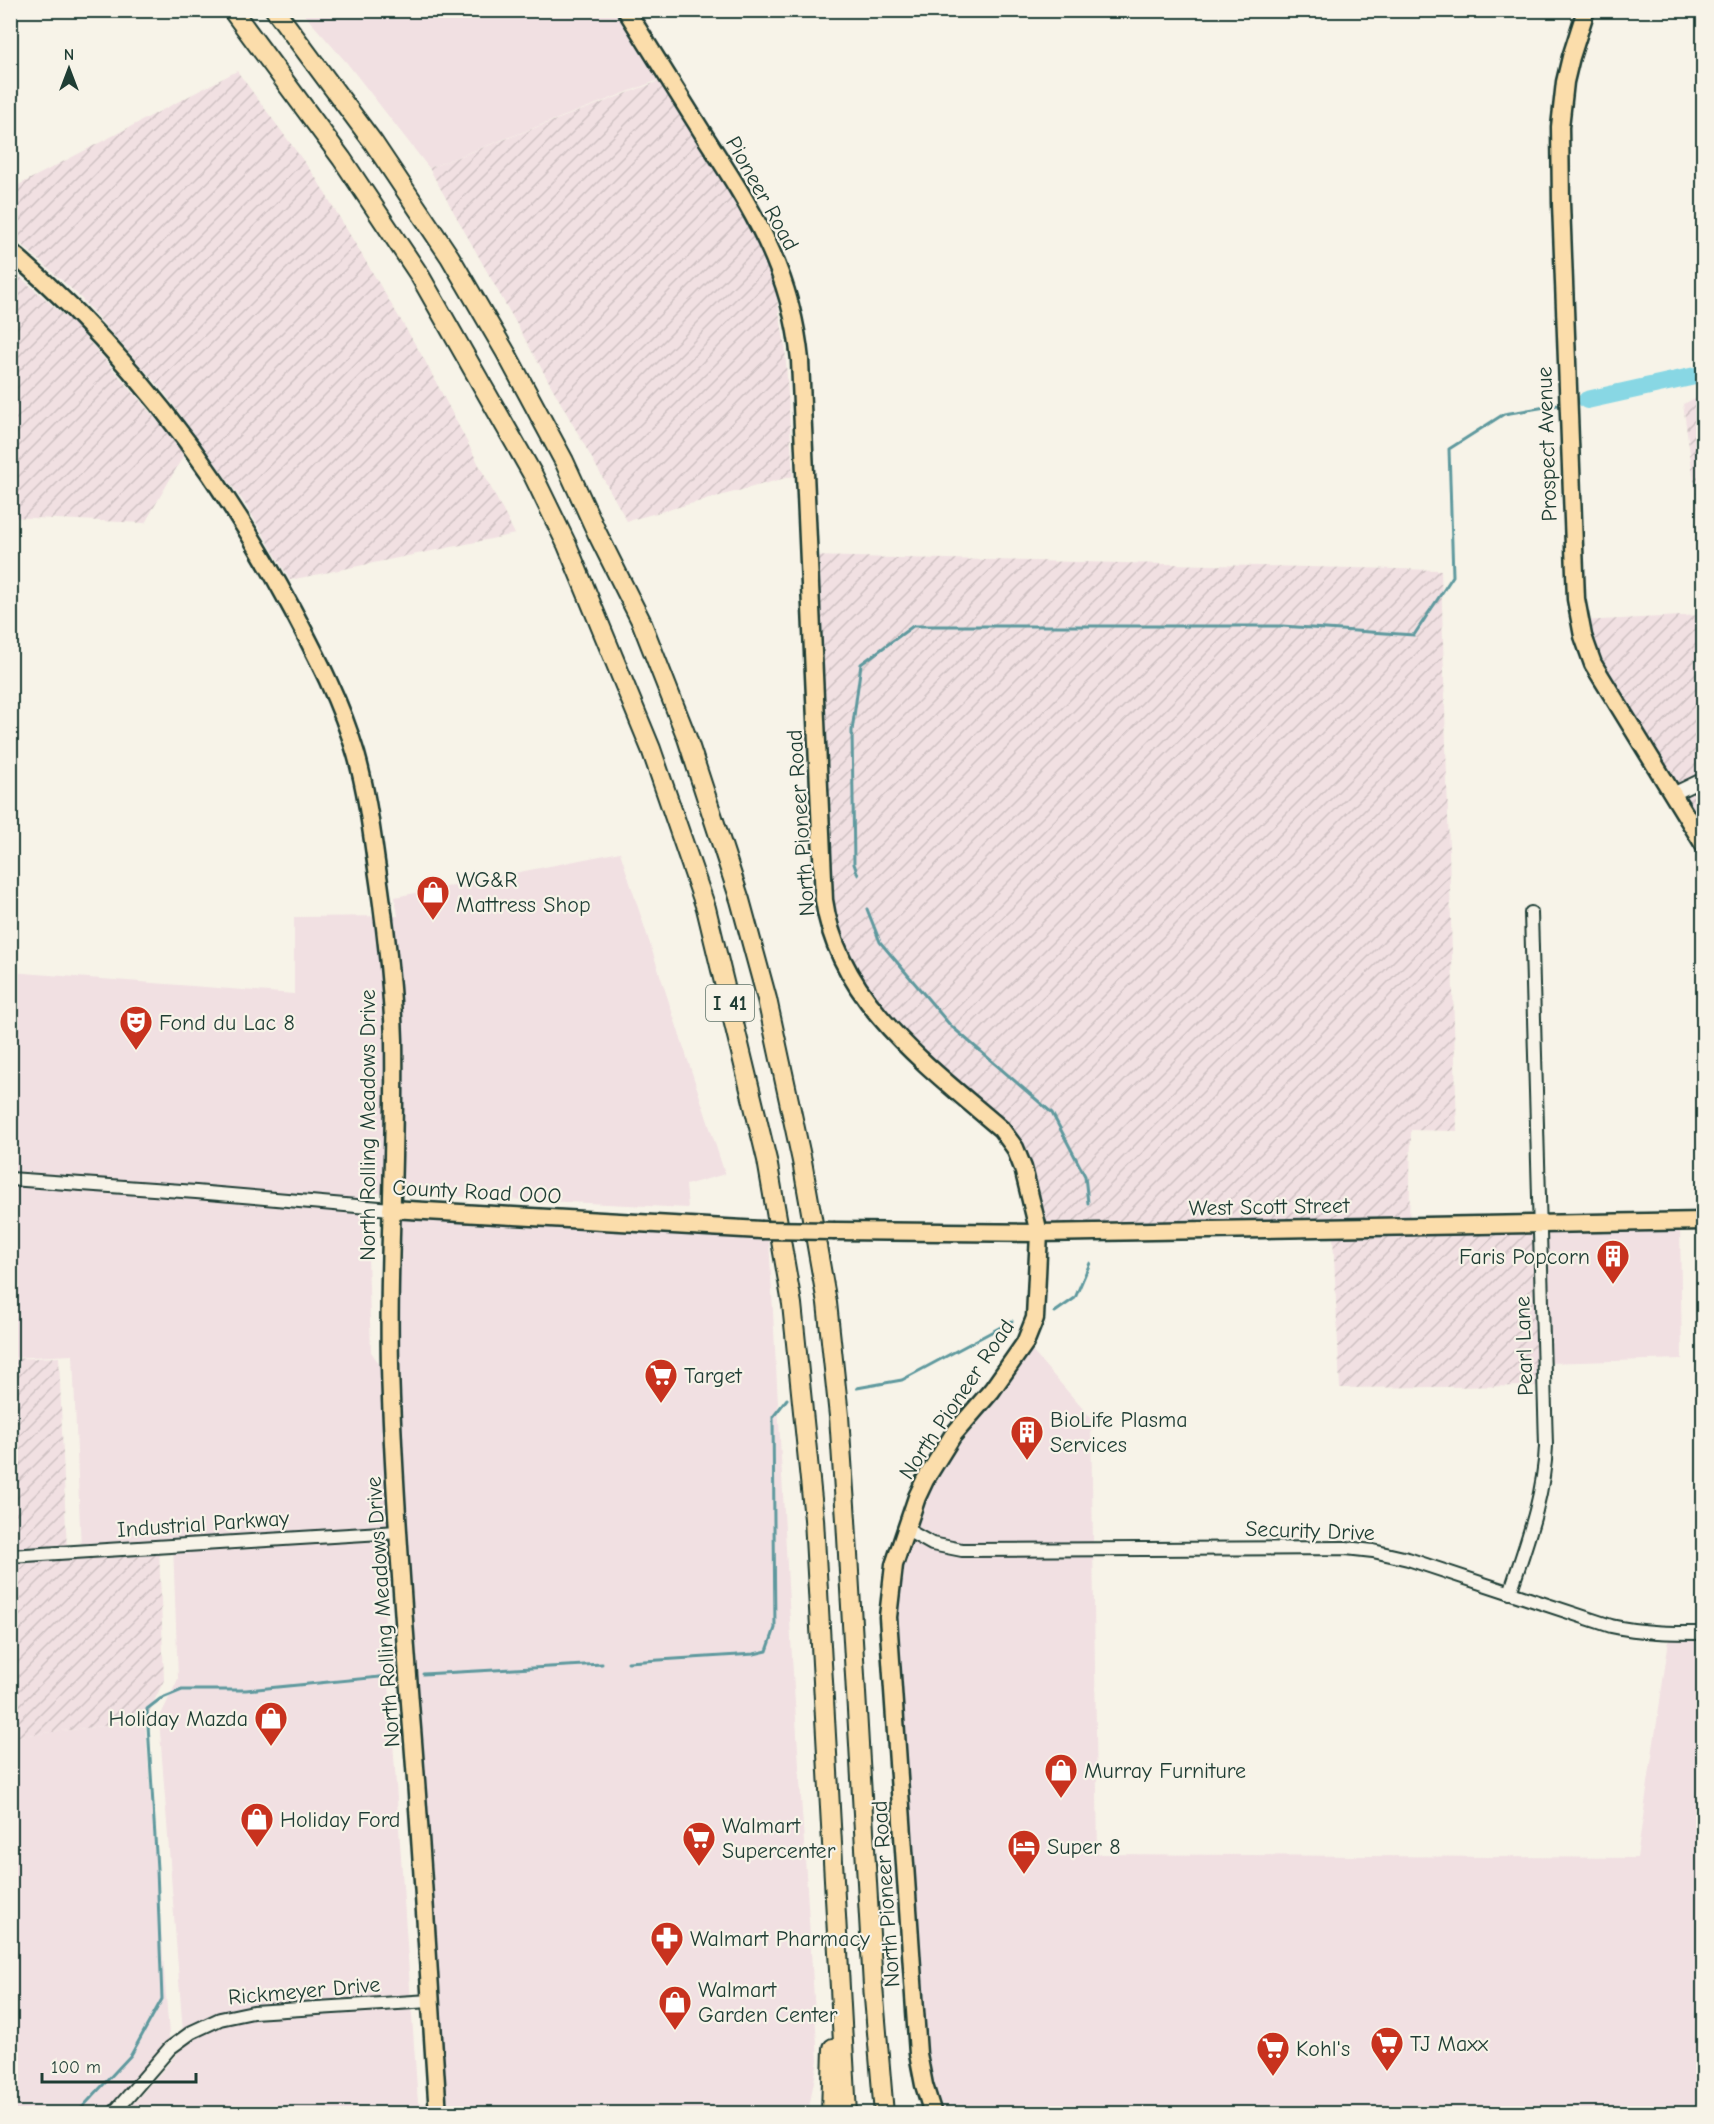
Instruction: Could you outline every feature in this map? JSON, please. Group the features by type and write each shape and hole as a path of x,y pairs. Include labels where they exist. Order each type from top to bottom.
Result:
{"highway":[{"name":"I 41","path":"232,10 342,159 420,276 532,475 571,555 647,738 706,908 767,1160 792,1304 814,1519 847,2114"},
{"name":"I 41","path":"275,10 373,142 450,257 506,353 564,461 641,621 687,738 740,900 767,999 797,1137 827,1303 839,1416 873,1986 884,2114"},
{"path":"831,2114 838,1935"},
{"path":"873,1986 894,2114"}],"main road":[{"name":"Pioneer Road","path":"626,10 761,228 787,292 796,328 800,360 809,598"},
{"name":"Prospect Avenue","path":"1586,10 1565,82 1560,127 1573,572 1576,599 1583,636 1593,664 1704,845"},
{"name":"North Rolling Meadows Drive","path":"10,251 109,346 160,406 202,462 238,515 270,569 327,675 342,712 356,757 369,814 386,931 394,1040 389,1325 398,1532 438,2114"},
{"name":"North Pioneer Road","path":"809,598 825,900 833,940 850,976 892,1031 1001,1129 1015,1148 1023,1168 1039,1233 1035,1317 1025,1343 992,1390 953,1435 925,1480 894,1565 888,1617 918,2060 933,2114"},
{"name":"County Road OOO","path":"391,1209 761,1230 835,1231"},
{"name":"West Scott Street","path":"835,1231 1039,1233 1704,1221"}],"street":[{"path":"1673,794 1704,779"},
{"name":"Pearl Lane","path":"1510,1593 1536,1514 1545,1466 1532,913"},
{"name":"County Road OOO","path":"10,1179 391,1209"},
{"name":"Security Drive","path":"907,1530 932,1544 962,1550 1360,1549 1408,1559 1601,1623 1633,1631 1704,1633"},
{"name":"Industrial Parkway","path":"10,1556 398,1532"},
{"name":"Rickmeyer Drive","path":"113,2114 170,2048 192,2032 220,2019 253,2012 430,2001"}],"shaded area":[{"path":"301,11 640,11 677,73 429,168 347,63"},
{"path":"237,71 316,178 424,359 515,534 290,580 247,507 164,392 77,294 11,235 11,189"},
{"path":"662,80 694,130 772,271 785,346 793,476 627,521 429,168"},
{"path":"11,269 75,325 185,453 145,523 11,517"},
{"path":"1703,395 1703,545 1683,404"},
{"path":"808,556 1441,570 1457,1131 1411,1130 1409,1231 1540,1223 1545,1386 1340,1388 1333,1235 1039,1233 1015,1148 892,1031 833,940"},
{"path":"1703,615 1703,845 1635,730 1580,621"},
{"path":"620,852 725,1174 686,1185 688,1208 366,1192 371,1352 401,1395 398,1299 399,1218 769,1239 792,1657 818,2060 808,2113 125,2113 184,2046 159,1719 178,1679 173,1546 81,1551 73,1355 11,1358 11,972 294,994 294,917 398,916 395,897","holes":["408,1533 416,1679 420,1709 439,2011 448,2105 418,2103 380,1553"]},
{"path":"1680,1222 1682,1359 1545,1363 1540,1223"},
{"path":"1025,1343 1091,1418 1098,1854 1637,1858 1670,1633 1703,1633 1703,2113 933,2114 924,2085 888,1617 917,1497"},
{"path":"59,1357 67,1553 159,1547 164,1680 145,1721 11,1737 11,1359"},
{"path":"145,1721 170,2048 113,2113 11,2113 10,1737"}],"waterway":[{"path":"1587,400 1704,374"},
{"path":"1574,403 1587,400"},
{"path":"858,875 854,864 852,731 861,664 913,626 1282,626 1414,635 1453,576 1449,449 1504,414 1564,404"},
{"path":"867,909 880,942 950,1025 1052,1113 1085,1176 1088,1203"},
{"path":"1055,1312 1075,1298 1090,1263"},
{"path":"857,1388 902,1380 1012,1321"},
{"path":"628,1662 754,1654 767,1651 775,1628 773,1417 787,1399"},
{"path":"423,1674 602,1664"},
{"path":"76,2114 131,2055 162,1999 147,1709 160,1699 182,1690 246,1690 390,1676"}],"place":[{"name":"WG&R Mattress Shop","path":"433,921"},
{"name":"Fond du Lac 8","path":"136,1051"},
{"name":"Faris Popcorn","path":"1613,1285"},
{"name":"Target","path":"661,1404"},
{"name":"BioLife Plasma Services","path":"1027,1461"},
{"name":"Holiday Mazda","path":"271,1747"},
{"name":"Murray Furniture","path":"1061,1799"},
{"name":"Holiday Ford","path":"257,1848"},
{"name":"Walmart Supercenter","path":"699,1867"},
{"name":"Super 8","path":"1024,1875"},
{"name":"Walmart Pharmacy","path":"667,1967"},
{"name":"Walmart Garden Center","path":"675,2031"},
{"name":"TJ Maxx","path":"1387,2072"},
{"name":"Kohl's","path":"1273,2077"}]}
